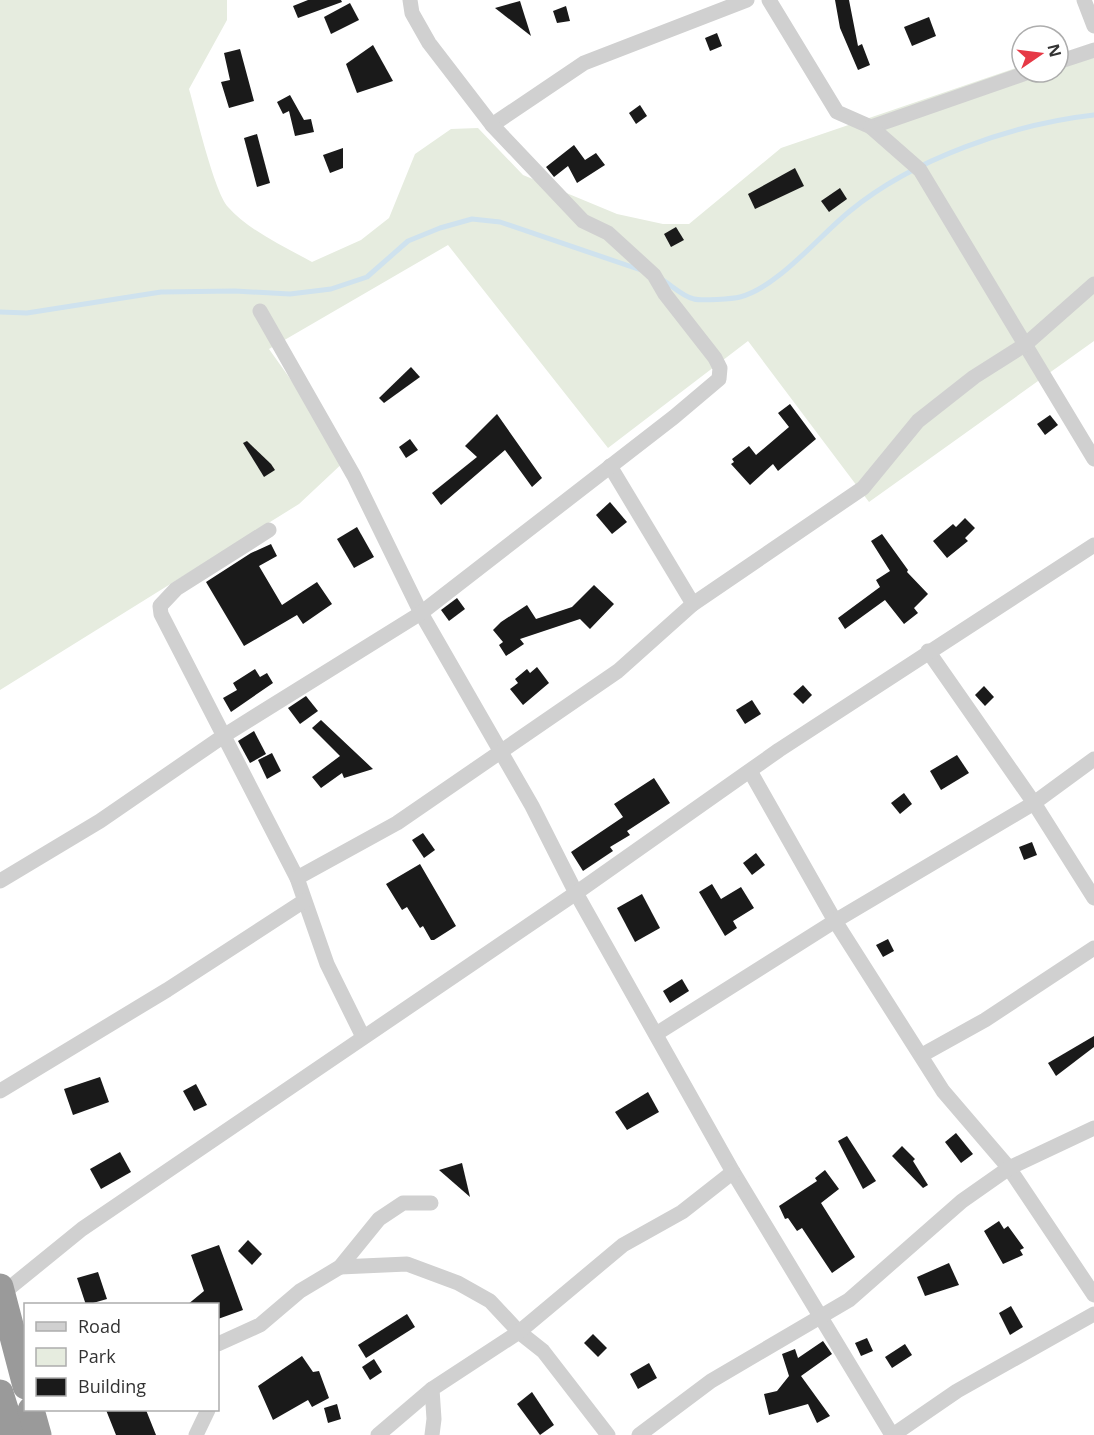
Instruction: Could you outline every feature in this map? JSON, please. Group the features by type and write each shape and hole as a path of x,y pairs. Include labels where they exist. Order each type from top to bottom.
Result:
{"highway":[{"path":"1,1290 24,1378"},
{"path":"0,1393 13,1435"}],"street":[{"path":"0,881 100,821 225,735 421,613 719,379 720,369 715,358 664,294 654,275 608,233 583,221 492,124 429,43 411,7 400,0"},
{"path":"492,124 584,63 747,0"},
{"path":"769,0 837,112 871,127 920,170 1094,459"},
{"path":"1084,0 1094,26"},
{"path":"1070,58 1094,50"},
{"path":"871,127 1010,79"},
{"path":"297,878 397,823 502,753 618,671 693,604 863,488 918,422 974,377 1026,344 1094,284"},
{"path":"260,311 354,476 421,613 532,806 576,893 734,1172 892,1435 966,1386 1094,1314"},
{"path":"610,466 693,604"},
{"path":"269,530 176,589 160,606 164,622 225,735 297,878 327,964 363,1037"},
{"path":"1,1290 82,1229 576,893 750,771 928,651 1094,545"},
{"path":"928,651 1034,803 1094,898"},
{"path":"656,1034 835,921 1034,803 1094,759"},
{"path":"750,771 835,921 943,1091 1010,1168 1094,1295"},
{"path":"0,1091 167,990 304,901"},
{"path":"922,1055 985,1020 1094,948"},
{"path":"639,1435 711,1382 849,1300 962,1201 1010,1168 1094,1128"},
{"path":"378,1435 432,1389 519,1332 623,1245 682,1212 734,1172"},
{"path":"219,1344 260,1325 300,1291 340,1267 379,1219 403,1203 430,1203"},
{"path":"340,1267 407,1263 458,1283 490,1301 519,1332 543,1351 608,1435"},
{"path":"432,1389 434,1419 432,1435"},
{"path":"196,1435 208,1411"}],"green space":[{"path":"0,0 227,0 227,20 189,89 211,169 223,198 236,215 267,238 312,262 361,240 389,218 415,154 451,129 478,128 523,175 617,214 663,224 689,224 781,148 1010,70 1010,84 1070,84 1070,51 1094,45 1094,341 869,502 748,341 608,448 448,245 269,349 347,459 299,504 0,690"}],"building":[{"path":"308,0 341,0 342,2 298,18 293,6"},
{"path":"835,0 849,0 858,46 862,44 870,65 858,70 840,28"},
{"path":"520,1 531,36 495,8"},
{"path":"350,3 359,20 331,34 324,17"},
{"path":"566,6 570,21 557,23 553,11"},
{"path":"929,17 936,36 912,46 904,27"},
{"path":"717,33 722,46 710,51 705,38"},
{"path":"373,45 393,81 357,93 346,64"},
{"path":"240,49 254,101 229,108 221,82 230,80 224,53"},
{"path":"290,95 304,120 311,119 314,132 295,136 289,111 283,114 277,102"},
{"path":"640,105 647,116 636,124 629,113"},
{"path":"257,134 270,183 257,187 244,138"},
{"path":"574,145 585,160 596,153 605,165 577,183 568,166 554,177 546,167"},
{"path":"343,148 343,168 330,173 323,155"},
{"path":"795,168 804,186 755,209 748,194"},
{"path":"840,188 847,199 829,212 821,201"},
{"path":"676,227 684,240 671,247 664,234"},
{"path":"411,367 420,377 384,403 379,398"},
{"path":"790,404 816,439 778,471 773,464 750,485 731,464 734,462 732,459 749,446 756,455 789,427 778,413"},
{"path":"497,414 542,478 532,487 505,450 441,505 432,493 477,457 465,446"},
{"path":"1050,415 1058,425 1045,435 1037,424"},
{"path":"410,439 418,450 406,458 399,447"},
{"path":"247,441 275,470 264,477 243,443"},
{"path":"610,502 627,522 612,534 596,515"},
{"path":"965,518 975,528 965,538 968,541 947,558 933,541 953,524 956,527"},
{"path":"357,527 374,557 354,568 337,539"},
{"path":"882,534 908,570 907,572 928,594 914,608 918,613 904,624 885,600 845,629 838,618 880,587 876,580 890,571 871,541"},
{"path":"271,544 277,556 259,566 282,605 317,582 332,604 303,624 297,615 244,646 206,582 251,553"},
{"path":"594,585 614,604 590,629 580,619 520,639 524,644 506,656 499,645 503,642 493,630 501,622 527,605 536,619 572,607"},
{"path":"457,598 465,609 449,621 441,610"},
{"path":"537,667 549,683 523,705 510,689 518,683 515,679 527,669 530,673"},
{"path":"255,669 260,677 267,673 273,683 231,712 223,698 237,690 233,683"},
{"path":"803,685 812,695 803,704 793,694"},
{"path":"984,686 994,697 985,706 975,695"},
{"path":"306,696 318,711 300,724 288,708"},
{"path":"752,700 761,714 745,724 736,710"},
{"path":"321,720 373,769 344,778 342,773 321,788 312,777 340,756 312,728"},
{"path":"254,731 266,754 250,763 238,741"},
{"path":"272,753 281,771 267,779 258,760"},
{"path":"957,755 969,773 941,790 930,771"},
{"path":"654,778 670,803 627,831 630,835 610,847 613,851 583,871 571,852 623,817 614,804"},
{"path":"904,793 912,804 900,814 891,803"},
{"path":"423,833 435,850 424,858 412,840"},
{"path":"1032,842 1037,855 1024,860 1019,847"},
{"path":"756,853 765,865 752,875 743,863"},
{"path":"420,864 456,926 434,940 431,940 423,926 420,928 407,907 402,910 386,884"},
{"path":"712,884 721,899 741,887 754,908 733,921 737,928 725,936 699,892"},
{"path":"642,894 660,928 635,942 617,908"},
{"path":"888,939 894,951 883,957 876,945"},
{"path":"682,979 689,991 670,1003 663,991"},
{"path":"1094,1036 1094,1047 1056,1076 1048,1063"},
{"path":"100,1077 109,1102 73,1115 64,1089"},
{"path":"196,1084 207,1105 194,1111 183,1091"},
{"path":"648,1092 659,1112 627,1130 615,1112"},
{"path":"956,1133 973,1154 961,1163 945,1142"},
{"path":"847,1136 876,1181 863,1189 838,1141"},
{"path":"902,1146 915,1159 913,1161 928,1185 923,1188 892,1156"},
{"path":"120,1152 131,1172 101,1189 90,1169"},
{"path":"462,1163 470,1197 439,1170"},
{"path":"825,1170 839,1189 821,1203 855,1257 832,1273 802,1228 797,1231 788,1218 785,1219 779,1206 817,1181 815,1178"},
{"path":"999,1221 1004,1229 1008,1226 1024,1248 1020,1250 1023,1255 1003,1264 984,1231"},
{"path":"248,1240 262,1254 252,1265 238,1251"},
{"path":"219,1245 243,1310 219,1319 219,1303 189,1303 204,1291 191,1255"},
{"path":"949,1263 959,1285 925,1296 917,1277"},
{"path":"98,1272 107,1299 85,1303 77,1278"},
{"path":"1011,1306 1023,1327 1010,1335 999,1313"},
{"path":"407,1314 415,1327 366,1358 358,1345"},
{"path":"593,1334 607,1348 598,1357 584,1343"},
{"path":"867,1338 873,1351 861,1356 855,1343"},
{"path":"823,1341 832,1354 801,1376 830,1416 817,1423 808,1404 769,1415 764,1394 777,1391 789,1376 782,1354 795,1349 798,1358"},
{"path":"905,1344 912,1355 892,1368 885,1357"},
{"path":"302,1356 313,1372 319,1371 329,1398 312,1407 308,1400 273,1420 258,1386"},
{"path":"374,1359 382,1372 370,1380 362,1367"},
{"path":"649,1363 657,1378 638,1389 630,1374"},
{"path":"532,1392 554,1425 540,1435 517,1404"},
{"path":"337,1404 341,1419 328,1423 324,1408"},
{"path":"106,1411 146,1411 156,1435 116,1435"}],"waterway":[{"path":"663,280 682,294 694,299 717,300 740,297 769,283 798,260 850,211 903,175 965,147 998,136 1031,126 1094,115"},
{"path":"0,312 27,313 161,292 235,291 290,294 331,289 367,277 408,241 440,228 472,219 500,222 641,270"}]}
